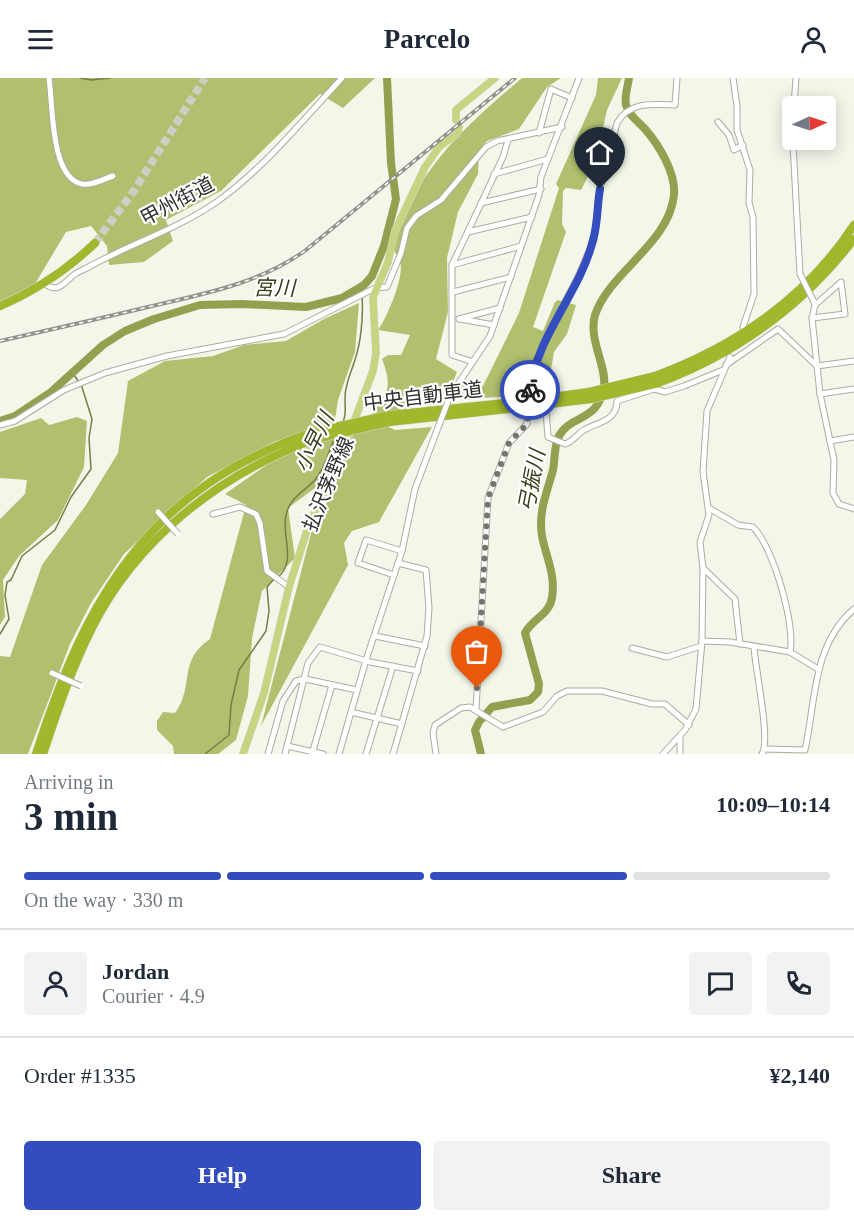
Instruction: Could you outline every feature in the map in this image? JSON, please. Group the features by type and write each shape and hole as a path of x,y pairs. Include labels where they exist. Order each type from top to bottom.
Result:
{"highway":[{"name":"中央自動車道","path":"656,380 711,352 762,322 814,275 854,225"},
{"name":"中央自動車道","path":"36,754 60,683 84,628 112,582 146,538 184,503 215,479 258,454 314,435 389,419 516,405 656,380 714,359 766,328 803,297 854,239"},
{"path":"45,284 70,266 95,243"},
{"name":"甲州街道","path":"0,306 45,284"},
{"name":"中央自動車道","path":"43,754 71,674 92,628 126,575 151,544 182,515 220,486 262,461 314,435"}],"main road":[{"name":"払沢茅野線","path":"243,754 264,693 290,587 314,510 333,477 373,371 376,353 372,320 375,288 388,262 395,231 415,185 431,157 457,134 456,110 495,78"}],"street":[{"path":"49,78 56,143 61,165 81,184 92,184 113,176"},
{"name":"甲州街道","path":"45,284 50,288 62,286 95,263 180,223 216,202 258,167 342,78"},
{"path":"339,754 366,660 402,551 415,489 450,396 490,336 532,217 541,177 562,128 579,78"},
{"path":"476,709 488,498 509,443 525,429 529,412 530,387 545,343 594,240 601,182 617,123 622,115 639,105 675,105 677,78"},
{"path":"733,78 737,106 737,130 750,170 749,202 753,217 753,300 743,327"},
{"path":"795,96 796,78"},
{"path":"539,133 551,89 572,98"},
{"path":"718,122 729,135 734,150 743,145"},
{"path":"0,425 15,421 80,383 167,356 285,334 375,288 388,286 407,228 416,216 441,200 490,143 562,128"},
{"path":"473,362 452,355 456,319 452,265 508,140"},
{"path":"793,150 800,274 814,303 812,318 820,394 835,469 834,496 838,504 854,509"},
{"path":"494,174 548,159"},
{"path":"481,203 540,189"},
{"path":"468,232 532,217"},
{"path":"452,265 521,246"},
{"path":"453,292 511,277"},
{"path":"812,318 845,314 841,282 814,303"},
{"path":"456,319 500,308"},
{"path":"456,319 494,325"},
{"path":"529,412 546,411 547,433 551,441 565,444 582,431 612,416 617,410 617,401 654,389 665,392 675,389 724,368 778,329 817,366"},
{"path":"663,754 689,725 696,709 703,568 700,542 708,521 709,508 703,472 707,411 730,357"},
{"path":"817,366 854,361"},
{"path":"820,394 854,389"},
{"path":"830,441 854,437"},
{"path":"213,514 240,507 256,514 260,523 267,571 290,587"},
{"path":"709,508 738,525 753,527 761,539 775,567 791,622 790,652"},
{"path":"157,511 178,534"},
{"path":"394,575 358,563 366,540 402,551"},
{"path":"393,754 425,646 429,608 426,570 398,563"},
{"path":"703,568 735,599 740,644"},
{"path":"753,647 764,752 805,750 818,669 834,632 854,609"},
{"path":"375,636 425,646"},
{"path":"633,648 667,657 701,644 740,644 790,652 818,669"},
{"path":"285,754 308,663 320,647 418,671"},
{"path":"366,754 393,666"},
{"path":"50,672 82,686"},
{"path":"268,754 287,692 296,681 305,679 357,690"},
{"path":"312,753 332,685"},
{"path":"436,754 433,729 439,721 466,706 476,709 497,725 509,727 543,712 561,693 613,693 668,706 689,725"},
{"path":"351,712 402,724"},
{"path":"680,736 680,754"},
{"path":"287,746 323,754"}],"green space":[{"path":"0,78 375,78 343,108 320,94 221,191 166,220 173,241 144,262 109,265 107,246 91,226 66,232 32,289 0,303"},
{"path":"522,78 561,78 547,87 519,129 487,141 479,150 478,174 458,212 447,258 448,312 436,359 457,372 446,399 370,417 387,390 387,377 382,359 388,355 401,355 410,335 378,330 398,286 401,268 393,249 405,210 419,186 445,151 473,121"},
{"path":"598,78 622,78 607,110 595,163 581,190 566,188 563,191 562,224 566,232 533,327 543,331 555,302 558,300 576,305 567,334 554,352 547,392 536,393 520,365 513,367 505,397 450,399 459,383 483,386 519,313 559,188 556,184 596,95"},
{"path":"359,303 355,352 338,400 332,439 386,426 395,430 432,427 379,522 352,531 344,543 348,565 261,726 314,522 334,492 319,485 288,508 295,558 262,591 252,638 248,696 236,740 218,754 174,754 173,746 157,730 157,721 163,712 175,713 181,703 193,656 210,639 246,505 225,494 275,459 318,443 316,428 274,442 207,477 124,554 91,603 70,644 28,754 0,754 0,656 10,657 42,565 86,505 118,453 128,381 165,361 213,356 244,345 286,341 324,319"},
{"path":"77,417 87,421 84,467 58,520 19,556 3,580 5,617 0,625 0,519 25,494 27,480 0,478 0,432 41,418 49,425"}],"waterway":[{"path":"80,78 91,80 110,78"},
{"name":"宮川","path":"0,421 15,416 51,392 103,345 125,331 154,319 200,305 306,307 342,298 364,285 372,276 384,246 396,199 391,163 387,78"},
{"name":"弓振川","path":"481,754 475,730 492,707 530,700 538,692 539,684 525,633 548,609 552,598 552,574 542,536 542,510 553,470 558,438 569,425 590,412 601,398 604,378 594,334 595,315 602,299 662,228 670,212 674,195 672,178 661,151 627,109 625,99 629,78"},
{"name":"小早川","path":"343,422 346,389 360,338 361,288"},
{"path":"73,373 78,381"},
{"path":"0,634 9,619 5,595 7,582 11,580 22,556 55,530 71,497 91,469 89,438 92,419 81,384"},
{"name":"小早川","path":"278,577 287,564 285,523 288,509 294,499 315,480 324,465 335,437"},
{"name":"小早川","path":"205,754 229,735 231,705 239,670 266,631 269,611 267,587 274,579"}],"tunnel":[{"path":"95,243 133,192 205,78"}],"railway":[{"path":"0,341 210,292 250,280 288,262 306,250 515,78"}],"way so far":[{"path":"477,688 488,498 509,443 525,429 527,424 530,390"}],"route":[{"path":"530,390 549,334 594,240 600,189"}]}
